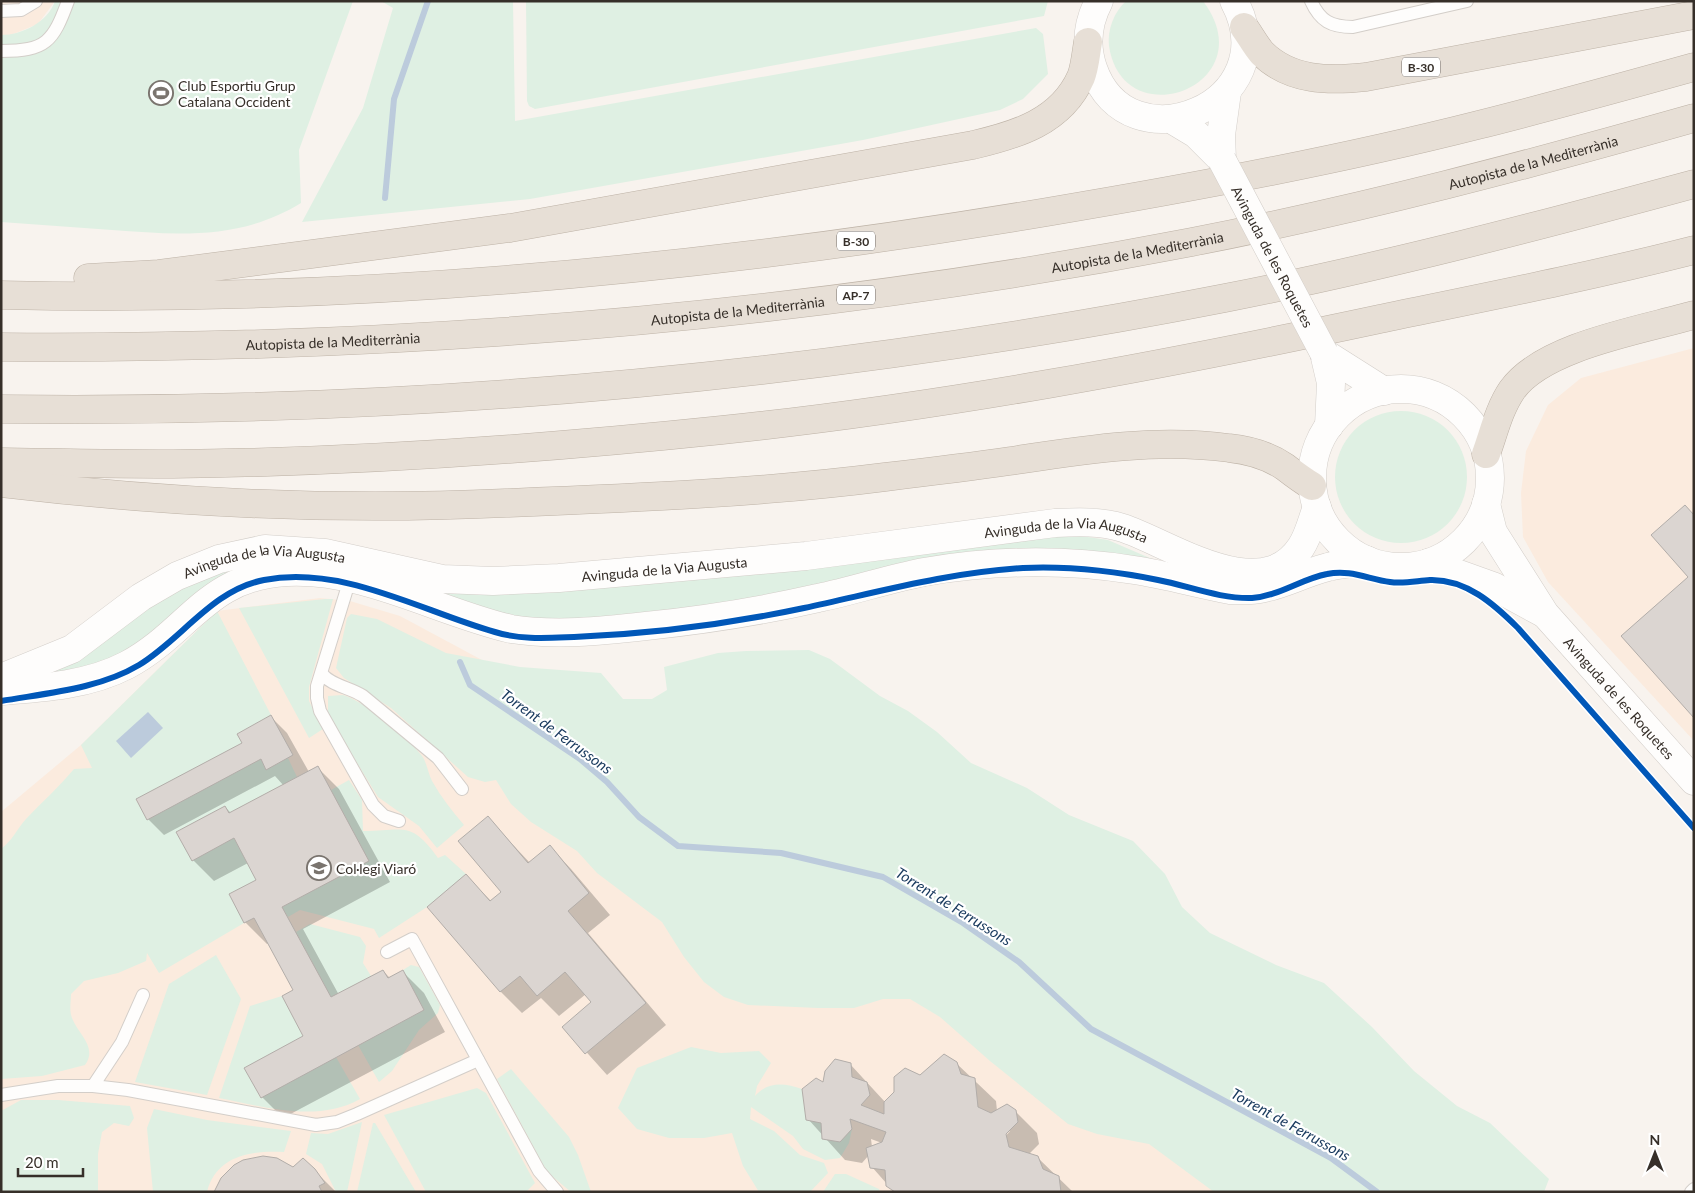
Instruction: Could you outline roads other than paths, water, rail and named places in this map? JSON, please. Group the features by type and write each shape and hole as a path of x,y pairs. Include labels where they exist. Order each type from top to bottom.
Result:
{"highway":[{"name":"B-30","path":"1244,26 1262,52 1278,64 1318,80 1339,80 1366,77 1694,15"},
{"path":"1,280 159,274 510,228 973,145 1018,132 1045,120 1060,106 1077,84 1081,76 1088,42"},
{"name":"B-30","path":"1,295 221,295 412,286 554,277 751,256 951,228 1153,194 1296,166 1474,126 1694,67"},
{"name":"Autopista de la Mediterrània","path":"1,347 229,346 431,338 648,319 970,280 1192,242 1419,190 1568,153 1694,118"},
{"path":"1,409 343,405 567,389 789,368 1010,336 1229,298 1449,248 1694,184"},
{"path":"1,462 175,464 410,454 619,440 838,416 1042,386 1238,349 1610,271 1694,250"},
{"path":"1486,454 1504,403 1525,374 1540,364 1578,348 1694,315"},
{"path":"1,483 178,499 277,504 413,506 505,504 790,487 958,469 1096,448 1155,444 1232,448 1258,454 1284,466 1314,497"}],"street":[{"path":"1099,1 1091,21 1088,42 1094,71 1106,90 1116,101 1142,115 1171,119 1197,113 1213,104 1227,92 1236,79 1244,57 1244,26 1234,1"},
{"name":"Avinguda de les Roquetes","path":"1222,160 1221,135 1227,92"},
{"name":"Avinguda de les Roquetes","path":"1171,119 1196,134 1222,160 1324,353 1331,383 1329,426"},
{"name":"Avinguda de les Roquetes","path":"1324,353 1384,392"},
{"path":"1416,391 1447,403 1471,425 1486,454 1490,479 1486,504 1478,521 1468,537 1454,550 1428,563 1393,567 1367,560 1338,542 1326,526 1314,497 1315,454 1329,426 1353,404 1384,392 1416,391"},
{"name":"Avinguda de la Via Augusta","path":"1,678 72,649 141,597 177,576 219,559 265,548 325,553 442,579 493,581 559,578 806,556 1055,523 1078,522 1121,527 1222,569 1260,572 1279,567 1301,547 1314,497"},
{"name":"Avinguda de les Roquetes","path":"1486,504 1493,532 1545,614 1694,781"},
{"name":"Avinguda de la Via Augusta","path":"1,691 73,683 103,675 126,665 146,653 219,592 254,576 287,572 313,572 390,589 493,625 529,632 573,632 604,631 719,617 818,598 922,573 985,565 1047,562 1091,564 1135,570 1230,590 1246,591 1263,590 1328,567 1367,560"},
{"name":"Avinguda de les Roquetes","path":"1428,563 1494,588 1545,614"}],"lane":[{"path":"1,11 21,10 36,1"},
{"path":"1,51 21,51 42,46 58,28 68,1"},
{"path":"1311,1 1320,18 1339,27 1362,25 1467,1"},
{"path":"350,579 318,686 320,711 373,805 384,816 399,821"},
{"path":"322,674 329,682 349,688 363,696 438,758 462,789"},
{"path":"387,952 412,939 539,1171 557,1192"},
{"path":"93,1086 122,1042 142,995"},
{"path":"1,1095 58,1086 93,1086 128,1090 316,1125 337,1122 357,1114 478,1060"},
{"path":"539,1171 542,1192"}],"water":[{"path":"148,712 163,728 131,758 116,741"}],"waterway":[{"name":"Torrent de Ferrussons","path":"385,198 394,99 428,1"},
{"name":"Torrent de Ferrussons","path":"460,662 470,685 580,759 607,782 639,817 678,846 781,853 883,877 963,923 1019,962 1091,1029 1331,1158 1377,1192"}],"place":[{"name":"Club Esportiu Grup Catalana Occident","path":"161,93"},
{"name":"Col·legi Viaró","path":"319,868"}]}
